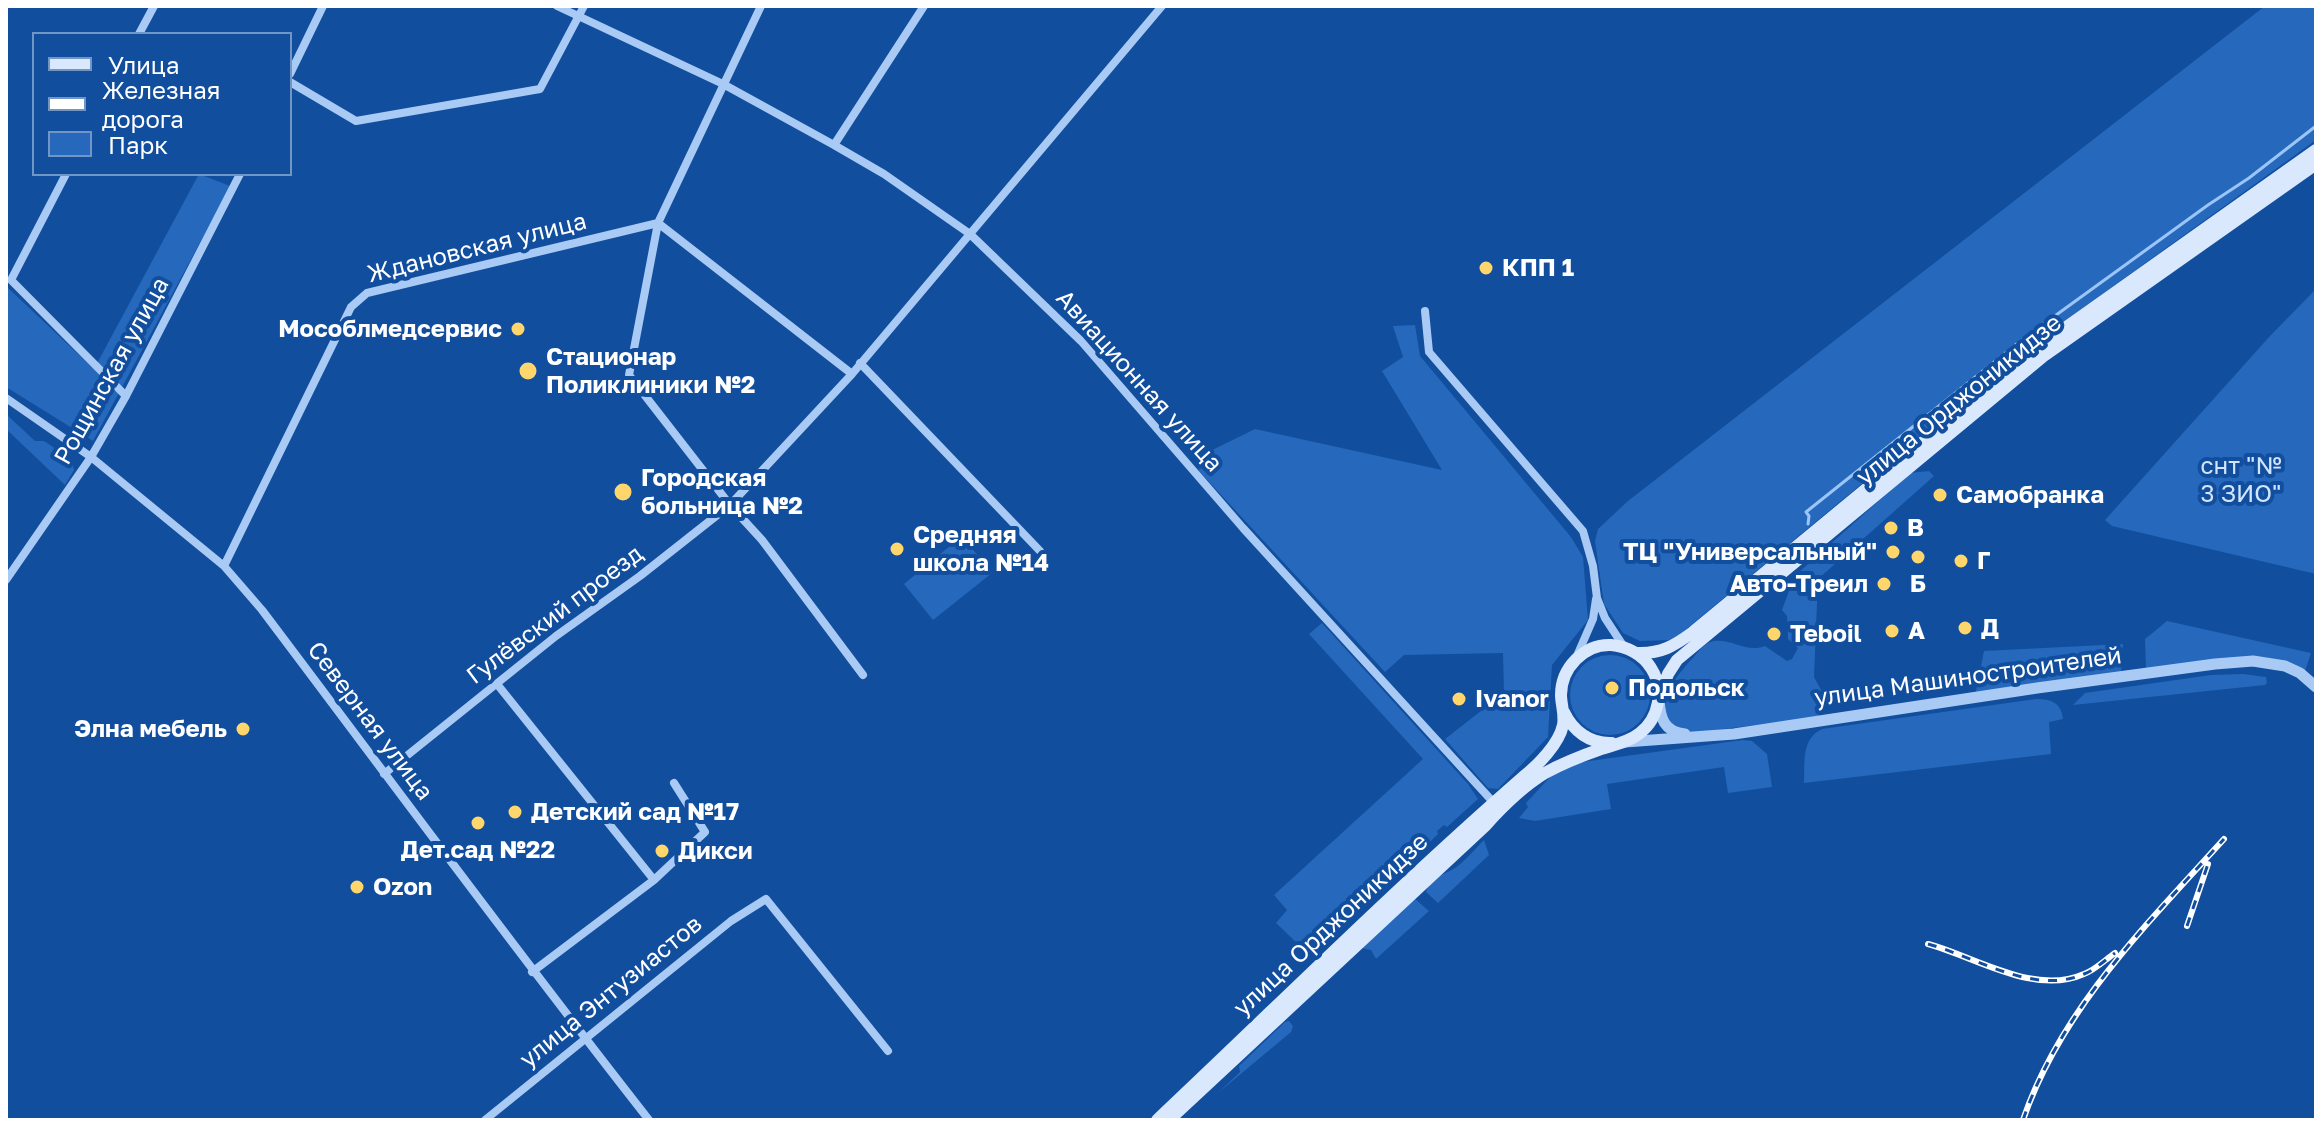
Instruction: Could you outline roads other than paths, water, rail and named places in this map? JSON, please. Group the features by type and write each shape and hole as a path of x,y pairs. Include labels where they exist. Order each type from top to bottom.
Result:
{"main road":[{"name":"улица Орджоникидзе","path":"1630,650 1654,654 1670,649 2037,348 2316,150"},
{"name":"улица Орджоникидзе","path":"1659,699 1677,660 2045,355 2316,164"},
{"path":"1598,646 1630,650 1654,673 1659,699 1656,711 1642,732 1539,770 1563,726 1562,682 1575,659 1598,646"},
{"path":"1563,709 1578,732 1591,740 1619,743"},
{"name":"улица Орджоникидзе","path":"1157,1120 1494,803 1539,770"},
{"name":"улица Орджоникидзе","path":"1169,1120 1486,825 1539,770"}],"street":[{"path":"140,32 154,6"},
{"path":"292,70 323,6"},
{"name":"Авиационная улица","path":"557,6 723,84 834,145 884,174 970,234 1081,341 1243,528 1494,803"},
{"path":"292,83 356,121 540,89 584,6"},
{"path":"761,6 658,223 629,375 730,505 762,540 863,675"},
{"path":"834,145 924,6"},
{"name":"Гулёвский проезд","path":"384,774 556,636 640,576 730,505 852,374 1162,6"},
{"path":"65,176 11,280 126,396"},
{"name":"Рощинская улица","path":"6,580 91,457 126,396 239,176"},
{"path":"658,223 852,374"},
{"name":"Ждановская улица","path":"224,566 351,307 367,293 658,223"},
{"path":"1425,311 1429,352 1583,531 1593,566 1597,598 1605,618 1630,650"},
{"path":"860,363 1040,551"},
{"name":"Северная улица","path":"6,398 91,457 224,566 262,610 532,972 587,1037 649,1120"},
{"path":"1575,659 1593,619 1597,598"},
{"name":"улица Машиностроителей","path":"1619,743 1734,734 2215,664 2253,661 2285,666 2300,673 2316,687"},
{"path":"497,684 654,880"},
{"path":"1659,699 1665,726 1673,733 1734,734"},
{"path":"532,972 654,880 705,832 674,783"},
{"name":"улица Энтузиастов","path":"485,1120 731,921 766,899 888,1051"}],"waterway":[{"path":"1808,524 1806,512 2023,339 2249,178 2316,126"}],"railway":[{"path":"2023,1120 2039,1080 2083,1005 2137,936 2224,839"},
{"path":"2187,926 2208,864"},
{"path":"1928,944 2005,972 2045,980 2065,980 2084,974 2115,953"}],"place":[{"name":"КПП 1","path":"1486,268"},
{"name":"Мособлмедсервис","path":"518,329"},
{"name":"Стационар Поликлиники №2","path":"528,371"},
{"name":"Городская больница №2","path":"623,492"},
{"name":"Самобранка","path":"1940,495"},
{"name":"В","path":"1891,528"},
{"name":"Средняя школа №14","path":"897,549"},
{"name":"ТЦ \"Универсальный\"","path":"1893,552"},
{"name":"Б","path":"1918,557"},
{"name":"Г","path":"1961,561"},
{"name":"Авто-Треил","path":"1884,584"},
{"name":"Д","path":"1965,628"},
{"name":"А","path":"1892,631"},
{"name":"Teboil","path":"1774,634"},
{"name":"Подольск","path":"1612,688"},
{"name":"Ivanor","path":"1459,699"},
{"name":"Элна мебель","path":"243,729"},
{"name":"Детский сад №17","path":"515,812"},
{"name":"Дет.сад №22","path":"478,823"},
{"name":"Дикси","path":"662,851"},
{"name":"Ozon","path":"357,887"}],"park label":[{"name":"снт \"№ 3 ЗИО\"","path":"2241,480"}]}
